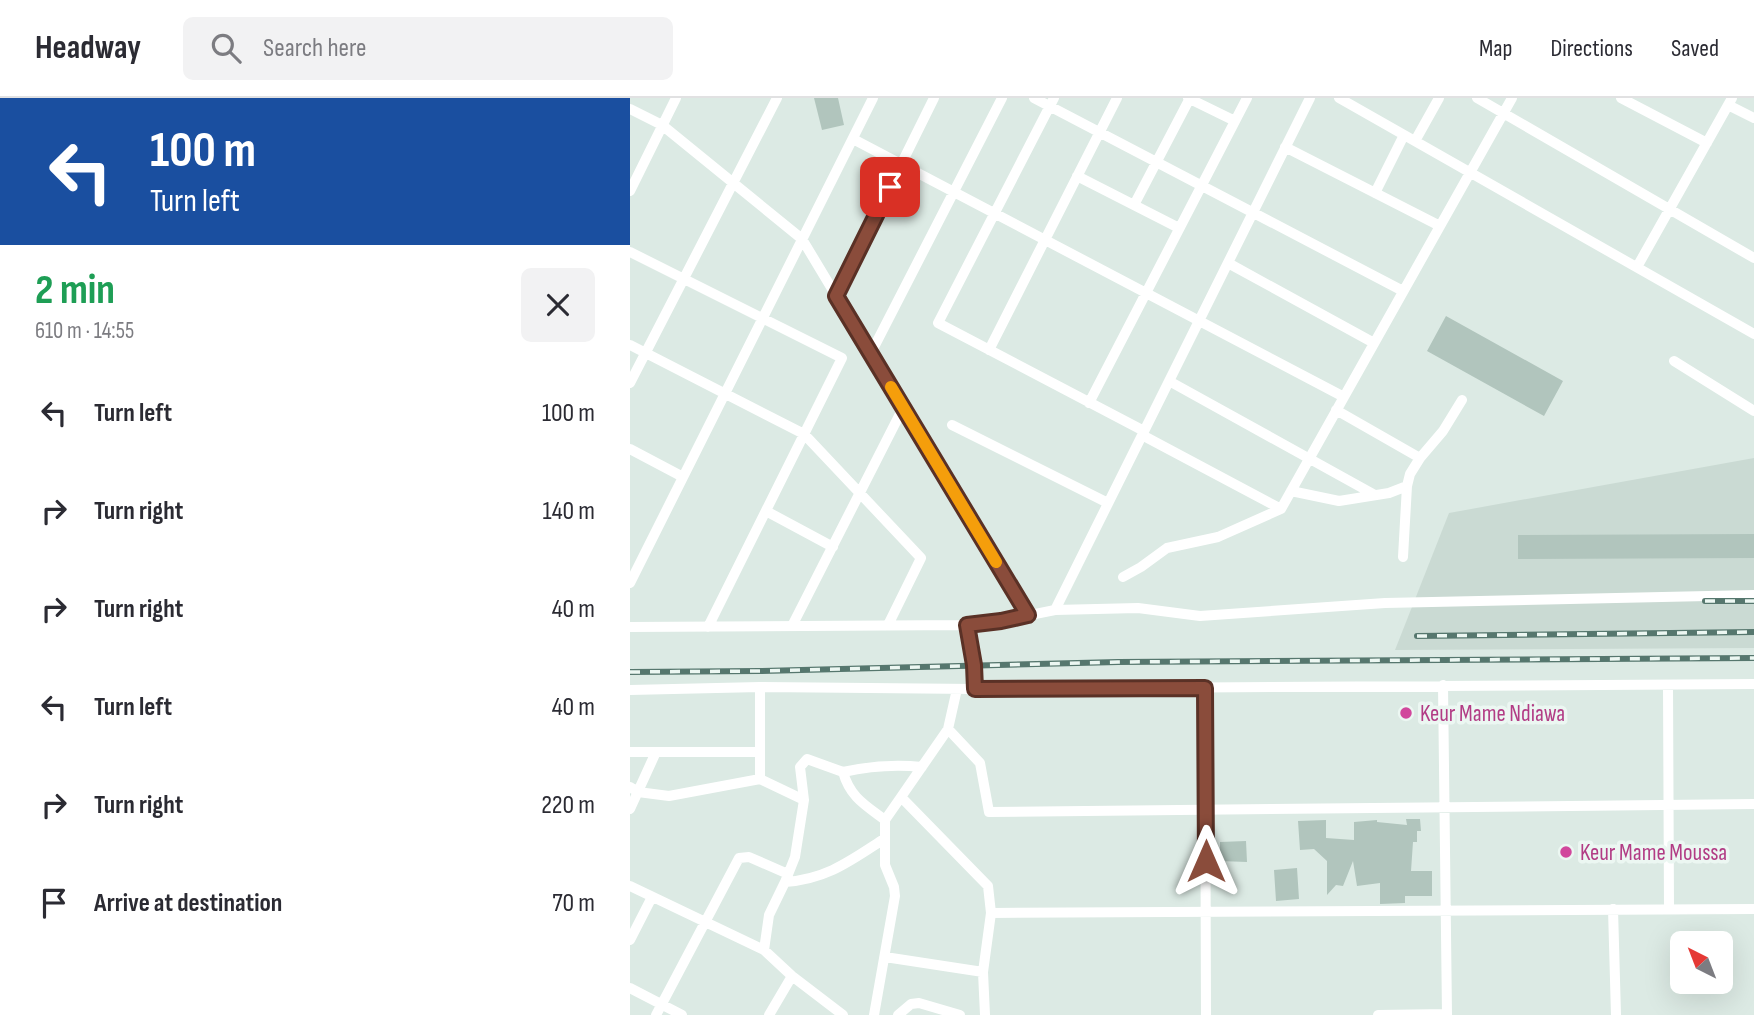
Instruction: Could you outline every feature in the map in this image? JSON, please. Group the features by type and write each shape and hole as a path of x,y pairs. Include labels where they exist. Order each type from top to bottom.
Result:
{"street":[{"path":"630,191 676,98"},
{"path":"630,383 777,98"},
{"path":"630,583 633,570 683,477 873,98"},
{"path":"836,296 934,98"},
{"path":"871,353 1002,98"},
{"path":"1034,98 1052,102 1099,132 1403,291"},
{"path":"989,350 1117,98"},
{"path":"1134,205 1189,98 1235,121"},
{"path":"1089,403 1247,98"},
{"path":"1339,98 1754,334"},
{"path":"1415,141 1439,98"},
{"path":"1478,98 1754,258"},
{"path":"1123,577 1167,548 1218,537 1281,509 1511,98"},
{"path":"1621,98 1707,143"},
{"path":"1055,611 1308,99"},
{"path":"1052,102 938,323 1281,509"},
{"path":"1637,267 1730,102 1754,118"},
{"path":"630,109 662,125 802,239 1028,615"},
{"path":"1375,193 1404,135"},
{"path":"853,139 1344,397"},
{"path":"1286,147 1440,226"},
{"path":"1077,176 1179,228"},
{"path":"630,252 842,358 708,627"},
{"path":"1227,263 1374,343"},
{"path":"630,345 804,434 921,558 888,625"},
{"path":"1674,361 1754,411"},
{"path":"1169,381 1376,495"},
{"path":"1403,557 1407,486 1420,458 1443,432 1462,400"},
{"path":"792,626 903,408"},
{"path":"1336,410 1420,458"},
{"path":"952,425 1108,503"},
{"path":"630,449 683,477"},
{"path":"1291,491 1339,500 1376,495 1407,486"},
{"path":"766,510 833,547"},
{"path":"630,627 967,625 1055,611 1138,608 1200,617 1385,603 1754,595"},
{"path":"967,625 975,689"},
{"path":"630,690 760,687 975,689 1754,684"},
{"path":"1378,1015 1447,1014 1443,685"},
{"path":"1668,686 1669,909"},
{"path":"760,687 760,779"},
{"path":"1205,688 1206,1015"},
{"path":"874,1015 895,896 885,865 885,820 948,729 957,689"},
{"path":"948,729 980,763 989,812 1754,804"},
{"path":"630,752 760,751"},
{"path":"630,809 634,790 656,752"},
{"path":"764,950 769,915 795,857 804,800 800,767 802,763 807,760 843,772 880,765 922,767"},
{"path":"843,772 847,788 885,820"},
{"path":"634,790 657,795 684,794 760,779 804,800"},
{"path":"901,797 988,886 991,913 983,972 985,1015"},
{"path":"656,1015 738,858 749,857 787,878 807,880 827,874 884,839"},
{"path":"630,886 764,950 840,1014"},
{"path":"630,940 652,897"},
{"path":"1613,909 1616,1015"},
{"path":"991,913 1754,909"},
{"path":"885,957 983,972"},
{"path":"769,1015 792,976"},
{"path":"630,988 682,1015"},
{"path":"898,1015 911,1004 919,1003 960,1015"}],"shaded area":[{"path":"1754,458 1754,648 1395,650 1449,513"}],"building":[{"path":"814,98 838,98 844,125 822,130"},
{"path":"1446,316 1563,381 1544,416 1427,351"},
{"path":"1754,534 1754,558 1518,559 1518,535"},
{"path":"1406,819 1420,819 1421,831 1417,831 1417,842 1413,842 1411,871 1432,871 1432,896 1405,896 1405,903 1380,904 1380,883 1357,886 1353,861 1343,886 1336,885 1327,895 1327,861 1314,849 1300,850 1298,821 1326,820 1326,838 1354,840 1354,822 1377,820 1407,825"},
{"path":"1246,841 1247,862 1220,861 1220,842"},
{"path":"1297,868 1299,899 1276,901 1274,870"}],"railway":[{"path":"1705,601 1754,601"},
{"path":"1417,636 1754,632"},
{"path":"630,672 1118,662 1754,658"}],"slow traffic":[{"path":"891,387 996,562"}],"place":[{"name":"Keur Mame Ndiawa","path":"1406,713"},
{"name":"Keur Mame Moussa","path":"1566,852"}],"route":[{"path":"890,187 836,296 1028,615 967,625 975,689 1205,688 1206,861"}]}
